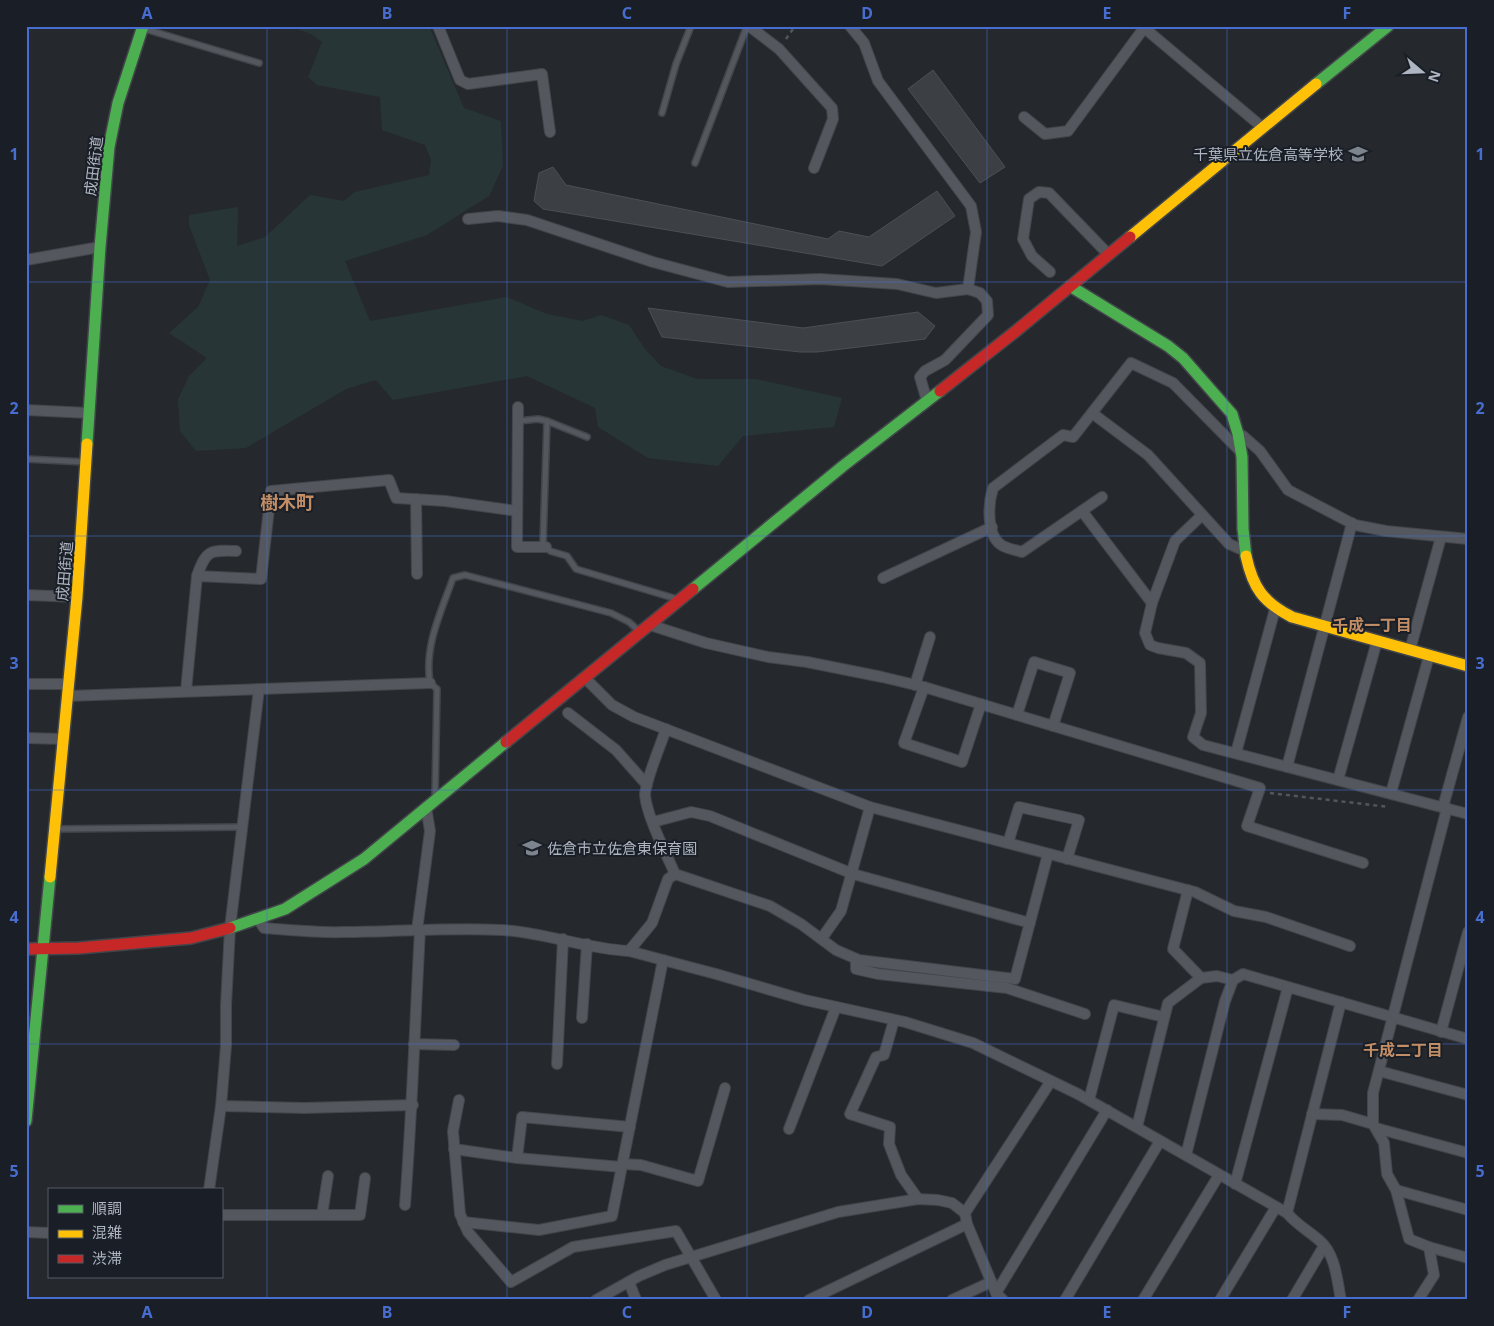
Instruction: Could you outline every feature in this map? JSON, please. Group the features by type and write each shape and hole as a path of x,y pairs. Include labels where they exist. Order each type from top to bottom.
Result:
{"street":[{"path":"438,26 460,80 468,84 542,74 550,132"},
{"path":"748,26 779,49 832,108 833,119 814,168"},
{"path":"850,26 864,44 878,81 971,206 976,232 968,289"},
{"path":"26,949 191,938 230,928 285,909 364,858 836,472 1070,286 1262,127 1388,26"},
{"path":"1024,117 1045,134 1068,131 1143,27 1262,127"},
{"name":"成田街道","path":"26,1121 68,696 100,247 109,147 118,104 143,28"},
{"path":"1050,272 1032,256 1023,239 1029,199 1040,192 1049,194 1108,254"},
{"path":"468,219 498,216 528,220 653,262 728,282 820,279 897,284 936,293 968,289 980,293 987,301 988,315 945,360 925,371 920,378 927,400"},
{"path":"26,260 100,247"},
{"path":"1070,286 1168,346 1183,358 1232,414 1239,439 1245,551 1250,575 1259,593 1275,609 1292,617 1468,666"},
{"path":"1102,496 1022,552 1002,546 994,536 989,517 989,500 993,488 1063,435 1073,437 1131,363 1173,383 1240,452"},
{"path":"518,407 517,547 546,547"},
{"path":"26,410 89,413"},
{"path":"1092,413 1148,455 1229,544 1245,551"},
{"path":"1239,439 1243,436 1260,451 1288,490 1352,524 1386,532 1468,539"},
{"path":"197,576 261,578 271,491 390,480 396,498 445,501 517,511"},
{"path":"416,499 417,574"},
{"path":"1082,511 1152,603"},
{"path":"1202,515 1175,541 1152,603 1145,633 1150,645 1186,653 1200,663 1201,713 1193,737 1203,745 1468,814"},
{"path":"1287,767 1352,524"},
{"path":"883,578 992,527"},
{"path":"1410,650 1441,537"},
{"path":"186,691 197,576 202,561 207,554 216,550 236,551"},
{"path":"26,595 76,596"},
{"path":"1236,754 1275,609"},
{"path":"650,625 706,643 768,658 807,662 919,686 1260,788 1247,826 1364,863"},
{"path":"930,637 904,743 962,762 981,704"},
{"path":"1338,780 1377,641"},
{"path":"1391,793 1429,656"},
{"path":"1017,715 1034,662 1070,673 1053,726"},
{"path":"585,678 612,705 634,717 870,807 1188,890 1234,911 1266,917 1350,946"},
{"path":"68,696 430,683"},
{"path":"26,684 69,684"},
{"path":"208,1188 221,1106 226,1046 230,928 259,689"},
{"path":"568,713 616,750 647,785"},
{"path":"1468,717 1374,1093 1375,1126 1384,1143 1387,1174 1396,1190 1409,1239 1468,1258"},
{"path":"666,729 645,794 647,806 675,874 770,906 785,913 836,950 856,959 1015,978 1048,854"},
{"path":"26,738 64,739"},
{"path":"405,1206 413,1105 419,930 430,831 431,804"},
{"path":"1008,844 1020,806 1079,820 1067,859"},
{"path":"822,938 841,911 853,874 870,807"},
{"path":"653,822 690,812 710,816 853,874 1030,922"},
{"path":"628,951 652,923 668,880 675,874"},
{"path":"1188,890 1173,949 1201,978"},
{"path":"258,919 264,928 300,931 503,930 563,939 616,951 628,951 804,1000 894,1020 973,1043 1089,1100 1287,1213 1295,1223 1322,1242 1334,1263 1341,1300"},
{"path":"1441,1032 1468,932"},
{"path":"557,1064 563,939"},
{"path":"582,1018 587,944"},
{"path":"856,959 856,969 878,974 1007,988 1085,1014"},
{"path":"463,1222 539,1230 612,1216 663,960"},
{"path":"1186,1156 1225,1001 1233,980 1242,974 1468,1039"},
{"path":"1137,1127 1168,1003 1201,978 1217,976 1233,980"},
{"path":"1235,1184 1288,987"},
{"path":"1287,1213 1340,1002"},
{"path":"1089,1100 1114,1005 1164,1018"},
{"path":"789,1129 836,1007"},
{"path":"894,1020 884,1055 876,1057 850,1114 890,1127 889,1144 901,1175 918,1199"},
{"path":"414,1044 454,1045"},
{"path":"1379,1071 1468,1095"},
{"path":"965,1214 1051,1081"},
{"path":"454,1149 517,1158 622,1166 641,1164 698,1181 725,1088"},
{"path":"459,1100 453,1131 460,1214 468,1232 511,1282 573,1247 676,1231 716,1300"},
{"path":"221,1106 304,1108 413,1105"},
{"path":"596,1300 664,1265 838,1212 918,1199 952,1203 965,1214 967,1224 991,1282 1000,1297 1107,1110"},
{"path":"1312,1114 1342,1115 1468,1153"},
{"path":"517,1158 522,1117 630,1127"},
{"path":"1065,1300 1160,1141"},
{"path":"1143,1300 1219,1175"},
{"path":"322,1215 328,1176"},
{"path":"222,1215 360,1215 365,1178"},
{"path":"1396,1190 1468,1210"},
{"path":"1220,1300 1276,1208"},
{"path":"809,1300 967,1224"},
{"path":"26,1232 48,1233"},
{"path":"1292,1300 1324,1246"},
{"path":"1419,1300 1434,1275 1429,1247"},
{"path":"628,1282 636,1300"},
{"path":"952,1300 991,1282"}],"lane":[{"path":"662,113 676,64 691,26"},
{"path":"695,163 748,26"},
{"path":"143,28 259,63"},
{"path":"518,421 538,419 547,421 587,437"},
{"path":"547,421 543,544 550,552 567,556 576,569 680,599"},
{"path":"26,459 86,462"},
{"path":"431,804 438,689 430,683 430,642 453,578 465,575 611,613 629,622 640,632"},
{"path":"55,829 241,827"}],"path":[{"path":"779,49 795,26"},
{"path":"1259,790 1274,794 1395,808"}],"shaded area":[{"path":"290,26 429,26 464,108 501,121 503,166 489,196 427,235 345,261 370,321 507,297 547,314 582,321 601,315 629,325 645,349 661,366 697,379 756,379 842,398 834,427 743,436 718,466 648,458 598,427 595,408 527,376 393,400 376,380 346,389 246,448 196,451 180,431 178,399 189,376 207,358 169,333 198,307 210,280 189,225 189,215 238,207 237,246 265,237 310,195 344,201 355,192 429,175 431,160 425,145 382,130 380,97 317,85 308,77 322,42 311,34"}],"building":[{"path":"933,70 1005,167 980,183 908,89"},
{"path":"553,167 566,185 828,239 839,231 869,237 937,191 955,216 882,266 543,209 534,201 539,173"},
{"path":"648,308 803,328 918,312 935,326 925,339 817,352 800,352 662,337"}],"traffic: fast":[{"path":"87,444 100,247 109,147 118,103 143,26"},
{"path":"1316,84 1388,26"},
{"path":"1070,286 1168,346 1183,358 1232,414 1242,457 1243,529 1246,556"},
{"path":"693,589 843,466 940,391"},
{"path":"230,928 285,909 364,859 506,742"},
{"path":"26,1121 50,877"}],"traffic: slow":[{"path":"1130,237 1316,84"},
{"path":"50,877 77,597 87,444"},
{"path":"1246,556 1252,577 1261,593 1274,606 1292,617 1468,666"}],"traffic: jam":[{"path":"940,391 1130,237"},
{"path":"506,742 693,589"},
{"path":"26,949 79,948 191,938 230,928"}],"place":[{"name":"千葉県立佐倉高等学校","path":"1358,154"},
{"name":"佐倉市立佐倉東保育園","path":"532,848"}],"district":[{"name":"樹木町","path":"287,502"},
{"name":"千成一丁目","path":"1372,625"},
{"name":"千成二丁目","path":"1403,1050"}]}
